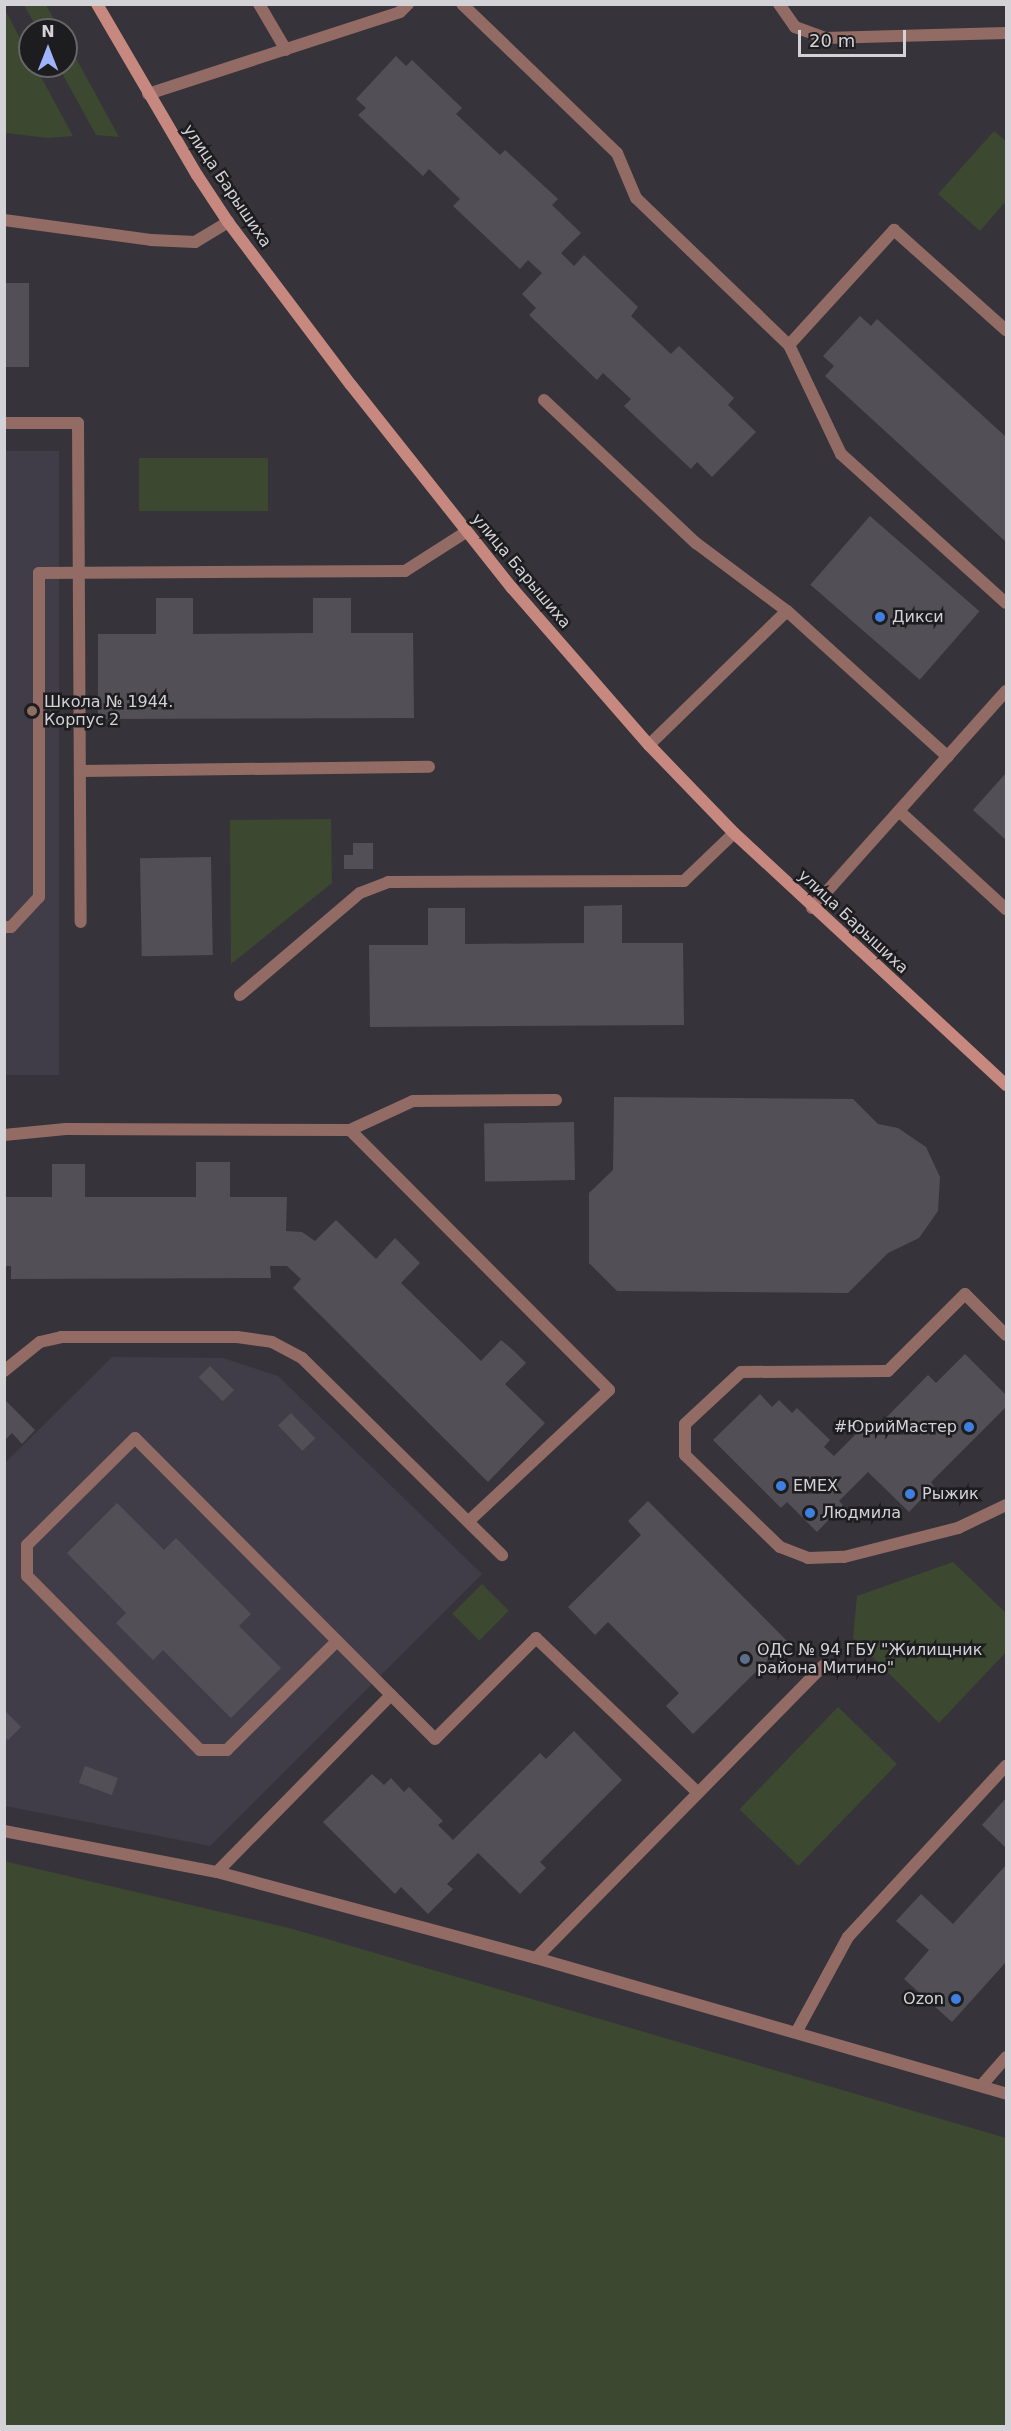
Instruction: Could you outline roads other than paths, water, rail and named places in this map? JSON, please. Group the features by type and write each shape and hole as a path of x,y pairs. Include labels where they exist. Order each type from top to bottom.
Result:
{"main road":[{"name":"улица Барышиха","path":"97,4 148,94 228,222 466,532 649,745 734,833 812,908 1006,1085"}],"street":[{"path":"259,4 286,50"},
{"path":"148,94 400,12 408,4"},
{"path":"462,4 617,153 636,198 789,345 842,454 1006,603"},
{"path":"779,4 795,27 825,38 1006,33"},
{"path":"4,220 151,240 195,242 228,222"},
{"path":"789,345 894,230 1006,330"},
{"path":"544,400 696,543 787,611 948,757"},
{"path":"4,423 78,423 81,922"},
{"path":"4,927 11,927 39,897 39,573 405,571 466,532"},
{"path":"649,745 787,611"},
{"path":"812,908 1006,691"},
{"path":"81,771 429,767"},
{"path":"899,811 1006,909"},
{"path":"240,995 360,893 388,882 684,881 734,833"},
{"path":"4,1135 66,1129 350,1130 413,1101 556,1100"},
{"path":"350,1130 609,1390 469,1521"},
{"path":"1006,1335 965,1294 888,1371 741,1372 685,1424 685,1455 780,1547 807,1558 844,1557 958,1528 1006,1505"},
{"path":"4,1371 40,1342 61,1337 237,1337 272,1342 302,1358 502,1555"},
{"path":"337,1641 227,1750 200,1750 27,1576 27,1545 135,1438 435,1738 536,1638 698,1794"},
{"path":"536,1958 824,1665"},
{"path":"217,1872 391,1695"},
{"path":"797,2031 848,1937 1006,1766"},
{"path":"4,1830 217,1872 797,2031 1006,2094"},
{"path":"981,2086 1006,2057"}],"place":[{"name":"Дикси","path":"880,617"},
{"name":"Школа № 1944. Корпус 2","path":"32,711"},
{"name":"#ЮрийМастер","path":"969,1427"},
{"name":"EMEX","path":"781,1486"},
{"name":"Рыжик","path":"910,1494"},
{"name":"Людмила","path":"810,1513"},
{"name":"ОДС № 94 ГБУ \"Жилищник района Митино\"","path":"745,1659"},
{"name":"Ozon","path":"956,1999"}]}
